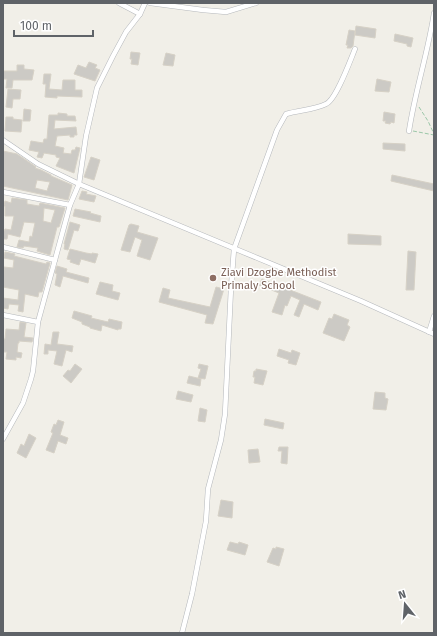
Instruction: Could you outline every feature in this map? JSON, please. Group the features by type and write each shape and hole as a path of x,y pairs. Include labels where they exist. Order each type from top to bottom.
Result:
{"street":[{"path":"119,3 140,14"},
{"path":"3,439 23,403 31,379 38,322 70,205 79,184 86,136 97,88 112,56 126,32 140,14 145,3"},
{"path":"150,3 226,12 256,3"},
{"path":"409,131 414,100 432,32 434,13"},
{"path":"182,633 192,594 206,521 208,488 221,440 225,414 234,249 281,121 286,114 317,107 333,100 355,49"},
{"path":"3,140 38,164 79,184 354,298 434,334"},
{"path":"3,192 70,205"},
{"path":"3,247 55,260"},
{"path":"3,315 38,322"},
{"path":"429,332 434,316"}],"path":[{"path":"414,100 428,121 434,135"},
{"path":"409,131 434,135"}],"building":[{"path":"356,26 376,29 375,38 355,35"},
{"path":"349,30 355,31 353,46 351,48 347,48 348,45 346,45"},
{"path":"395,34 413,38 411,47 407,46 407,44 394,41"},
{"path":"131,52 140,53 138,65 131,64"},
{"path":"166,53 175,55 173,66 163,65"},
{"path":"89,62 97,65 95,68 100,70 95,81 74,74 78,65 86,68"},
{"path":"17,65 24,65 24,69 34,70 32,80 13,80 12,88 6,88 7,79 3,79 3,71 17,71"},
{"path":"44,74 51,74 49,89 62,90 63,80 75,80 75,90 82,90 82,97 45,97 46,84 43,84"},
{"path":"377,79 391,82 389,92 375,91"},
{"path":"8,89 21,90 20,99 13,99 12,108 6,107"},
{"path":"24,109 31,110 30,121 23,121"},
{"path":"384,112 395,114 394,123 391,122 390,124 383,121"},
{"path":"58,113 67,114 67,116 75,116 76,121 55,120 54,129 76,127 77,135 74,135 74,137 70,137 70,135 57,136 55,146 64,148 63,153 71,154 72,150 75,150 76,147 80,148 74,173 56,166 60,158 56,157 56,155 44,153 42,158 37,157 39,152 29,150 31,141 43,143 44,139 47,139 49,115 58,115"},
{"path":"6,117 13,117 13,119 22,120 21,132 5,131"},
{"path":"383,143 405,144 405,151 383,149"},
{"path":"3,151 17,154 36,167 35,168 72,185 68,200 3,186","holes":["37,180 50,182 47,191 35,188"]},
{"path":"91,157 100,160 94,180 84,177"},
{"path":"392,175 434,184 434,191 391,181"},
{"path":"82,191 87,192 86,194 96,196 94,202 79,199"},
{"path":"12,198 27,200 27,204 39,206 40,203 65,208 59,227 57,227 50,255 37,251 38,248 24,246 23,248 17,247 19,240 29,242 30,236 32,237 35,223 24,222 20,237 8,234 7,239 3,239 5,229 11,230 14,216 5,216 5,201 11,203","holes":["44,208 55,210 51,223 43,221"]},
{"path":"75,209 91,212 90,213 101,216 100,222 73,216"},
{"path":"70,222 80,225 78,231 74,230 68,250 64,249 64,244"},
{"path":"129,225 139,226 137,232 158,238 150,260 137,256 142,240 135,237 130,252 121,250"},
{"path":"348,234 381,236 381,245 348,244"},
{"path":"70,249 98,254 95,263 81,259 79,265 70,262 71,260 67,259"},
{"path":"408,251 416,252 414,290 406,290"},
{"path":"5,252 15,254 14,256 46,264 47,262 50,263 42,292 39,292 38,297 25,294 23,312 18,311 19,305 9,304 8,309 3,308 3,298 18,300 19,290 3,287 4,267 13,268 14,260 4,258"},
{"path":"57,266 67,269 66,272 89,278 88,283 63,276 60,287 55,285 57,274 55,273"},
{"path":"262,279 321,302 318,310 304,304 299,317 294,315 300,300 291,296 287,306 285,305 282,315 272,312 279,293 259,285"},
{"path":"100,282 113,285 112,291 120,293 118,300 96,294"},
{"path":"216,287 224,289 213,324 205,323 207,315 159,302 163,288 170,290 168,298 210,307"},
{"path":"74,311 92,316 91,318 108,322 109,319 122,322 121,329 118,330 102,325 101,331 90,328 82,324 82,322 72,318"},
{"path":"334,314 349,320 347,325 350,327 344,341 323,333 329,318 332,319"},
{"path":"20,322 26,323 24,337 33,338 32,342 19,341 17,352 22,353 21,358 16,357 16,360 6,359 7,352 3,352 3,339 5,339 6,329 19,330"},
{"path":"53,332 59,332 57,344 73,346 72,352 66,350 62,366 54,364 57,351 48,350 48,354 44,354 45,344 51,345"},
{"path":"279,349 291,353 292,350 300,353 296,365 288,363 289,360 277,356"},
{"path":"75,364 82,369 71,383 63,376 68,370 70,371"},
{"path":"199,364 208,366 205,379 198,378 201,369 198,368"},
{"path":"256,369 267,371 263,385 254,383 255,377 253,377"},
{"path":"189,376 201,379 200,386 187,383"},
{"path":"178,391 193,395 191,402 176,399"},
{"path":"375,392 385,393 385,398 388,399 386,410 373,409"},
{"path":"200,408 207,410 205,422 198,421"},
{"path":"265,419 284,423 283,429 264,425"},
{"path":"58,420 64,422 60,435 68,438 66,444 58,441 54,453 46,450 53,433 51,432 54,424 56,425"},
{"path":"29,434 36,438 26,458 17,453 21,444 24,446"},
{"path":"279,447 288,447 287,464 281,463 282,451 278,451"},
{"path":"258,449 260,462 249,463 248,450"},
{"path":"221,500 233,502 232,518 218,516"},
{"path":"230,542 238,544 239,542 248,545 245,555 227,550"},
{"path":"276,547 284,549 279,566 267,562 273,548 276,549"}],"place":[{"name":"Ziavi Dzogbe Methodist Primaly School","path":"213,278"}]}
